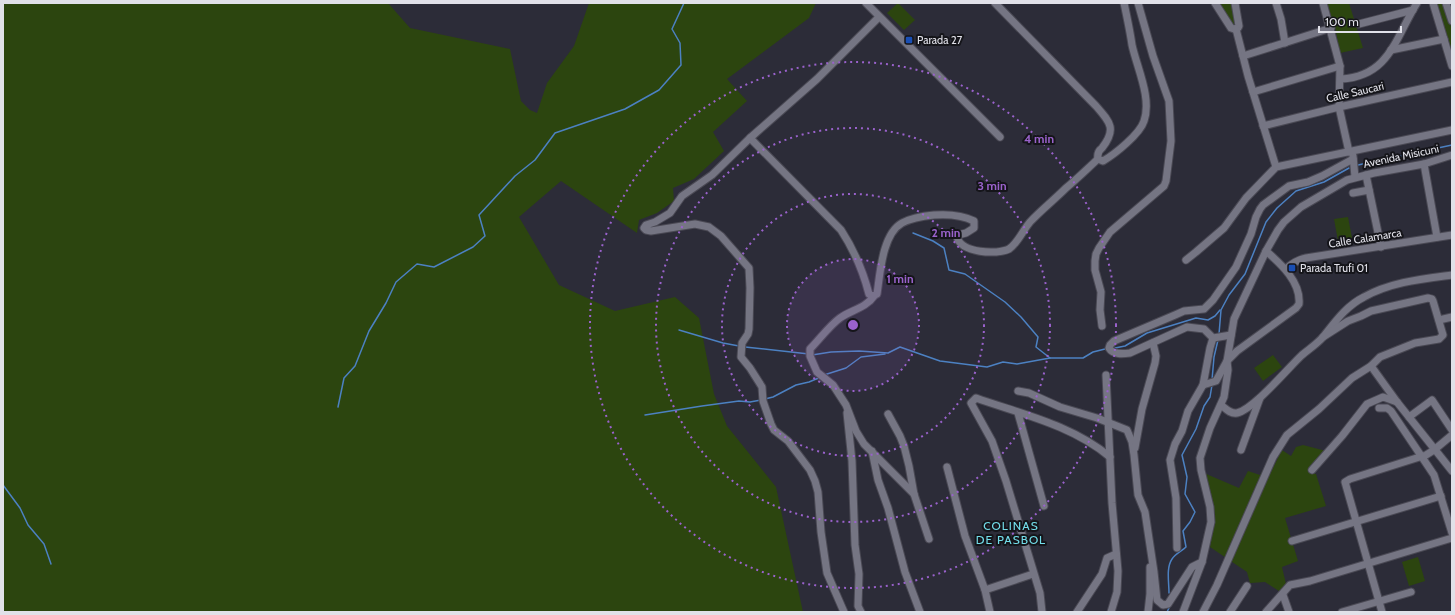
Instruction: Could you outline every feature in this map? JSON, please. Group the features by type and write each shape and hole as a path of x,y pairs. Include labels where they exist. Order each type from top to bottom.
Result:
{"street":[{"path":"866,3 1000,137"},
{"path":"995,3 1107,119 1110,125 1110,134 1109,138 1097,154 1098,159"},
{"path":"1098,159 1103,161 1131,139 1141,128 1145,116 1146,99 1132,46 1124,3"},
{"path":"1102,326 1100,310 1101,292 1095,270 1096,254 1110,232 1164,186 1166,181 1171,141 1169,101 1153,56 1138,3"},
{"path":"1215,3 1232,28 1236,29"},
{"path":"1235,3 1239,26 1236,29 1253,92 1276,167"},
{"path":"1276,3 1281,19 1285,43"},
{"path":"1323,3 1331,28 1340,66 1341,78 1339,107 1352,154 1355,177"},
{"path":"1341,78 1351,78 1365,74 1378,66 1391,50 1417,3"},
{"path":"1433,3 1452,66"},
{"path":"1446,3 1452,21"},
{"path":"1358,24 1413,10"},
{"path":"844,612 827,573 821,532 818,492 815,481 810,470 788,441 774,430 763,401 762,387 750,368 741,358 742,344 748,334 749,329 749,268 721,236 710,227 695,224 651,231 644,228 670,213 682,196 712,175 750,138 817,79 879,17"},
{"path":"1243,56 1331,28"},
{"path":"1391,50 1444,39"},
{"path":"1253,92 1340,66"},
{"name":"Calle Saucari","path":"1263,126 1339,107 1452,82"},
{"path":"1186,260 1224,228 1252,192 1276,167 1352,154 1452,130"},
{"path":"750,138 841,230 851,246 862,271 869,294 874,296"},
{"path":"1213,338 1204,329 1187,327 1130,353 1122,354 1112,351 1110,348 1110,345 1114,341 1174,315 1184,311 1200,310 1208,306 1236,266 1251,234 1256,217 1263,205 1289,186 1308,182 1322,176 1352,154"},
{"name":"Avenida Misicuni","path":"1226,361 1234,319 1237,312 1266,251 1278,230 1291,215 1301,207 1347,180 1355,177 1424,164 1452,155"},
{"path":"914,494 864,444 856,431 846,405 833,385 817,372 810,356 810,349 842,317 858,310 877,294 879,271 887,244 894,231 901,224 910,219 939,215 949,215 969,219 974,221 974,228 966,233 958,235 957,237 960,243 982,252 1004,251 1013,246 1030,222 1051,201 1098,159"},
{"path":"1424,164 1437,237"},
{"path":"1366,175 1381,247"},
{"path":"1353,193 1369,190"},
{"name":"Calle Calamarca","path":"1286,269 1298,260 1452,234"},
{"path":"1203,385 1216,381 1226,361 1237,351 1296,308 1299,304 1298,292 1286,269 1266,251"},
{"path":"1323,337 1329,328 1354,302 1364,296 1408,281 1452,274"},
{"path":"1203,612 1217,585 1273,457 1286,434 1319,409 1352,378 1371,366 1380,357 1415,343 1441,338 1443,335 1433,301 1432,299 1422,298 1393,307 1379,308 1348,321 1323,337 1244,410 1235,414 1231,413 1221,405"},
{"path":"1438,320 1452,317"},
{"path":"1213,338 1231,335"},
{"path":"1177,548 1176,498 1170,460 1175,444 1182,431 1188,410 1203,385 1213,338"},
{"path":"1134,454 1137,431 1155,363 1156,356 1153,343"},
{"path":"1183,612 1202,562 1208,539 1211,514 1201,470 1200,458 1210,428 1221,405 1228,370 1226,361"},
{"path":"1371,366 1434,450 1452,471"},
{"path":"1106,375 1118,571 1117,592 1111,612"},
{"path":"1018,391 1029,393 1060,407 1097,418 1127,430 1132,442 1138,495 1145,512 1157,600 1163,605 1168,604 1192,567 1202,562"},
{"path":"1241,450 1260,396"},
{"path":"1312,470 1342,436 1366,404 1383,397 1397,402"},
{"path":"1042,612 1040,593 1006,481 992,441 971,403 976,398 1048,422 1082,437 1110,457"},
{"path":"1409,417 1432,400 1452,430"},
{"path":"846,405 852,461 855,545 859,574 858,606 860,612"},
{"path":"1380,408 1387,408 1391,411 1434,475 1452,533"},
{"path":"1018,412 1044,506"},
{"path":"888,414 904,446 914,494 929,539"},
{"path":"1382,612 1345,482 1350,479 1422,456 1434,450 1452,435"},
{"path":"872,451 878,480 888,508 905,572 920,612"},
{"path":"947,467 965,536 985,590 990,612"},
{"path":"1292,541 1441,496"},
{"path":"1266,612 1290,585 1310,581 1452,538"},
{"path":"1077,612 1102,574 1107,558 1116,554"},
{"path":"1148,612 1152,559"},
{"path":"985,590 1033,574"},
{"path":"1230,612 1247,586"},
{"path":"1342,612 1411,592"},
{"path":"1283,594 1289,612"}],"green space":[{"path":"3,3 388,3 410,28 510,49 521,101 530,110 537,113 547,83 574,46 589,3 816,3 809,18 727,79 747,101 713,132 724,151 694,179 673,188 674,201 657,213 639,220 637,233 561,181 519,217 559,285 615,311 675,297 699,318 714,394 727,426 776,487 803,612 3,612"},
{"path":"898,3 915,20 904,30 887,13"},
{"path":"1219,3 1233,3 1237,25 1233,26"},
{"path":"1327,3 1349,3 1363,48 1340,53 1335,27"},
{"path":"1436,3 1444,3 1452,30 1452,56"},
{"path":"1348,217 1352,238 1338,241 1334,219"},
{"path":"1273,355 1282,367 1263,381 1254,368"},
{"path":"1303,445 1326,451 1308,471 1316,474 1326,506 1285,518 1298,561 1282,567 1286,584 1279,591 1265,582 1250,583 1247,572 1210,547 1214,525 1214,507 1204,473 1239,488 1248,471 1260,475 1265,466 1272,470 1282,450 1291,456 1296,447"},
{"path":"1418,557 1425,581 1409,586 1402,562"}],"waterway":[{"path":"338,407 344,378 355,366 369,331 386,303 396,282 417,264 434,267 473,247 485,236 479,215 515,176 535,160 555,133 625,109 659,90 681,65 680,43 672,29 684,3"},
{"path":"1358,165 1452,145"},
{"path":"1219,334 1221,310 1229,295 1245,274 1266,222 1277,208 1296,191 1324,182 1349,168"},
{"path":"913,233 933,241 944,248 949,270 965,274 1005,302 1021,317 1038,337 1036,347 1050,358"},
{"path":"1115,348 1125,346 1147,333 1196,318 1208,320 1215,316 1220,310"},
{"path":"679,330 723,343 739,346"},
{"path":"1212,380 1214,357 1218,340"},
{"path":"745,347 809,354"},
{"path":"812,355 831,352 859,351 888,353 900,347 940,361 987,367 1003,362 1017,364 1050,358 1083,358 1093,352 1105,349"},
{"path":"824,375 846,368 861,357 885,354"},
{"path":"765,399 773,397 796,385 821,377"},
{"path":"1169,593 1168,571 1170,563 1172,559 1186,547 1183,531 1195,512 1185,494 1187,477 1182,455 1196,429 1204,406 1210,397 1212,385"},
{"path":"645,415 739,401 750,402 761,400"},
{"path":"3,485 20,508 28,525 44,544 51,564"},
{"path":"1167,612 1169,608"}],"place":[{"name":"Parada 27","path":"909,40"},
{"name":"Parada Trufi 01","path":"1292,268"}],"district":[{"name":"COLINAS DE PASBOL","path":"1011,532"}]}
